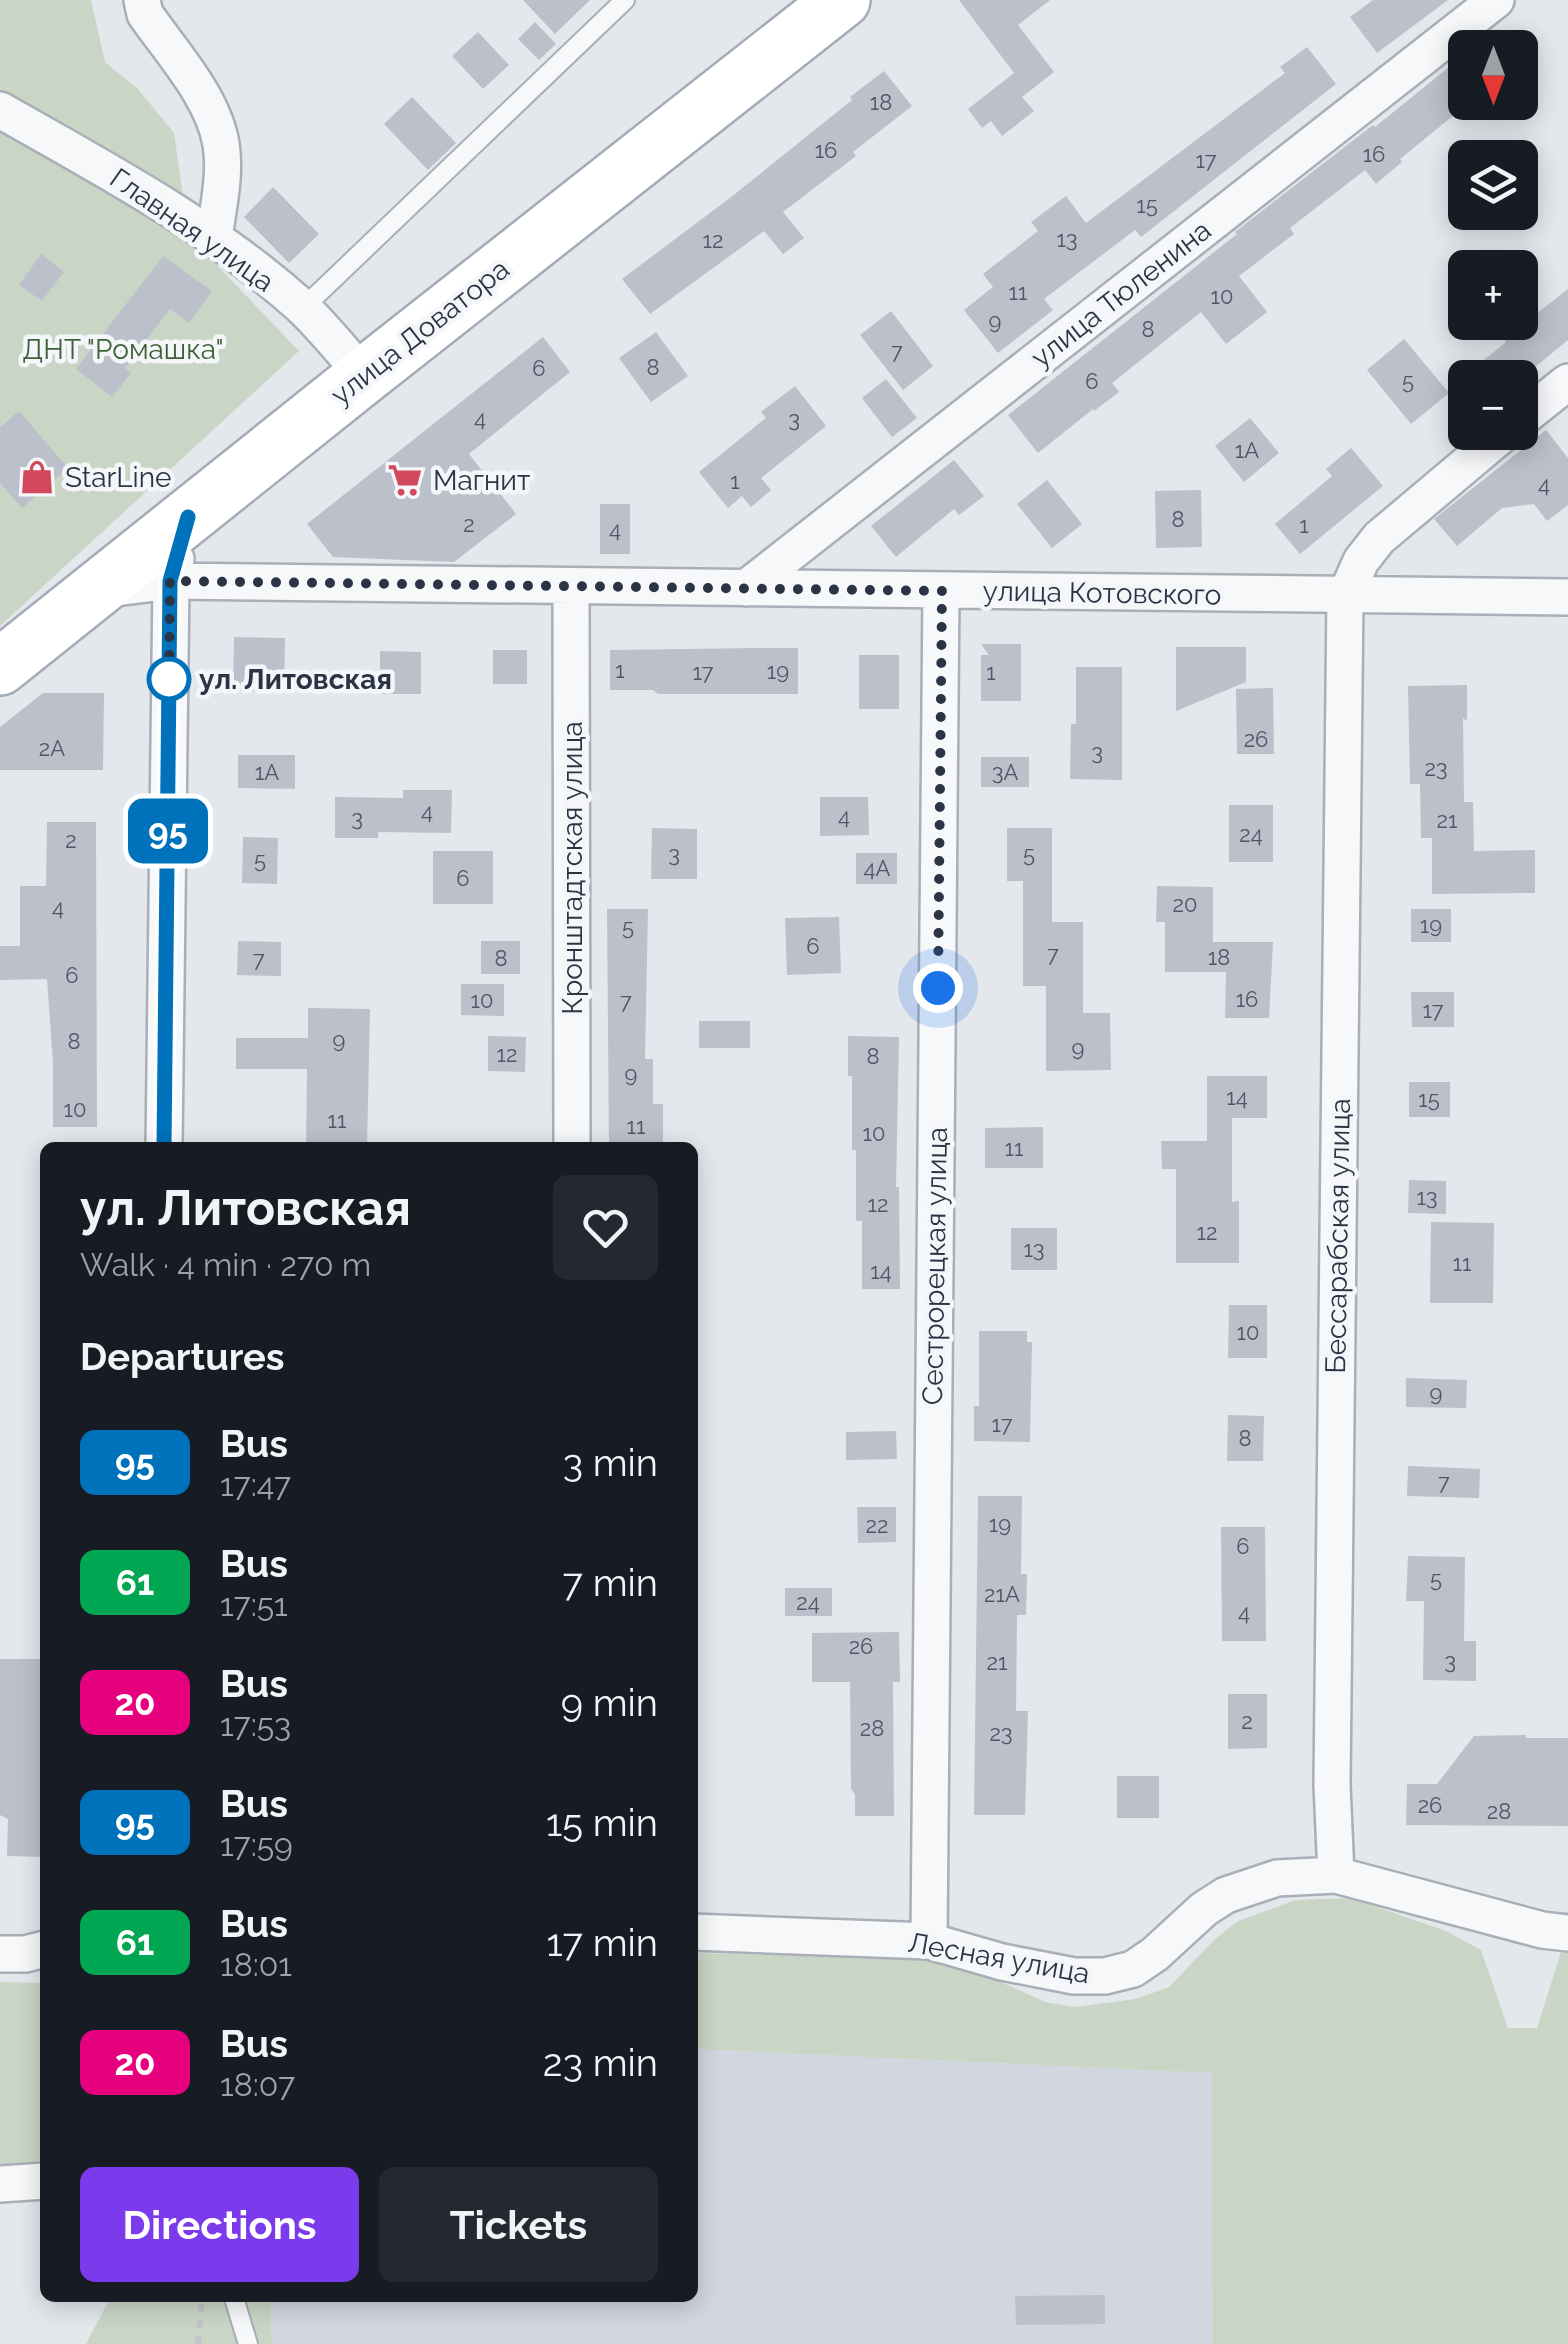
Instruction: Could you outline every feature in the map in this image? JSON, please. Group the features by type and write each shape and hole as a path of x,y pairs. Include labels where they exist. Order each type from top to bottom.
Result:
{"main road":[{"name":"улица Доватора","path":"0,668 842,0"}],"street":[{"path":"142,0 146,14 198,91 221,140 222,172 214,238"},
{"name":"улица Тюленина","path":"746,588 1496,0"},
{"name":"Главная улица","path":"0,110 158,200 214,238 303,308 364,376"},
{"path":"1538,406 1568,382"},
{"path":"1345,597 1362,560 1378,538 1483,450"},
{"path":"164,1142 170,581 188,517"},
{"name":"улица Котовского","path":"98,590 170,581 1568,598"},
{"name":"Кронштадтская улица","path":"572,588 572,1142"},
{"name":"Сестрорецкая улица","path":"929,1941 942,591"},
{"name":"Бессарабская улица","path":"1336,1876 1333,1745 1345,597"},
{"name":"Лесная улица","path":"698,1932 929,1941 1002,1962 1074,1976 1105,1976 1134,1969 1226,1895 1277,1878 1336,1876 1542,1930 1568,1933"},
{"path":"0,1954 40,1950"},
{"path":"0,2184 40,2181"}],"lane":[{"path":"303,308 624,0"},
{"path":"235,2302 248,2344"}],"path":[{"path":"198,2344 202,2302"}],"shaded area":[{"path":"698,2049 1213,2073 1213,2344 272,2344 271,2302 698,2302"}],"green space":[{"name":"ДНТ \"Ромашка\"","path":"0,0 91,0 105,62 138,89 174,133 190,246 213,261 299,351 0,626"},
{"path":"1351,1898 1446,1931 1481,1950 1508,2028 1537,2028 1561,1952 1568,1953 1568,2344 1213,2344 1212,2073 698,2049 698,1953 936,1959 990,1977 1045,2002 1075,2007 1136,1999 1169,1987 1238,1921 1296,1900"},
{"path":"0,1982 40,1983 40,2181 0,2184"},
{"path":"108,2302 271,2302 272,2344 86,2344"}],"building":[{"path":"523,0 590,0 555,34"},
{"path":"959,0 1050,0 1018,25 1054,72 1022,97 1034,111 1002,136 991,121 982,128 968,109 1014,73"},
{"path":"1373,0 1448,0 1377,53 1350,17"},
{"path":"535,22 556,44 539,60 518,39"},
{"path":"478,32 509,65 483,89 452,56"},
{"path":"1307,47 1336,84 1141,237 1135,230 1044,299 1053,310 998,353 964,310 993,287 983,274 1038,231 1031,222 1066,196 1086,223 1285,73 1280,67"},
{"path":"1448,68 1448,120 1376,184 1365,170 1290,228 1294,234 1239,276 1267,312 1226,344 1201,312 1112,383 1119,392 1038,453 1008,415 1235,232"},
{"path":"884,71 912,106 853,152 856,156 783,212 804,238 783,254 764,231 650,314 622,279 735,194"},
{"path":"412,97 456,143 428,170 384,124"},
{"path":"273,187 319,234 289,263 244,217"},
{"path":"41,254 64,272 42,301 19,285"},
{"path":"163,256 212,291 189,323 170,309 125,368 131,373 112,397 76,369"},
{"path":"1568,289 1568,340 1538,365 1538,360 1484,360 1504,340 1538,340 1538,313"},
{"path":"891,311 933,366 903,390 860,335"},
{"path":"656,332 688,376 651,402 619,358"},
{"path":"543,337 570,372 469,454 516,514 454,562 333,557 307,524"},
{"path":"1404,339 1448,394 1411,424 1367,370"},
{"path":"886,379 917,418 892,437 862,398"},
{"path":"795,386 826,426 761,478 771,490 751,507 742,496 728,508 699,472 766,418 761,412"},
{"path":"19,411 68,468 22,508 0,483 0,428"},
{"path":"1250,418 1279,453 1244,482 1215,446"},
{"path":"1546,430 1568,458 1568,505 1547,521 1534,504 1502,508 1457,546 1434,519 1521,450 1538,450 1538,436"},
{"path":"1351,448 1383,486 1300,554 1275,524 1332,476 1326,469"},
{"path":"954,460 984,496 959,515 954,509 896,557 871,526"},
{"path":"1047,480 1082,524 1052,548 1017,504"},
{"path":"1201,490 1202,547 1156,548 1155,491"},
{"path":"600,504 630,504 630,554 600,554"},
{"path":"234,637 285,638 284,692 233,691"},
{"path":"981,644 1021,644 1021,701 981,701 981,655 989,655"},
{"path":"1176,647 1246,647 1246,682 1176,711"},
{"path":"798,648 798,694 610,690 610,650"},
{"path":"493,650 527,650 527,684 493,684"},
{"path":"380,651 421,652 421,694 380,694"},
{"path":"859,655 899,655 899,709 859,709"},
{"path":"1076,667 1122,667 1122,780 1070,779 1071,724 1076,724"},
{"path":"1467,685 1467,721 1463,718 1464,802 1473,802 1474,851 1535,850 1535,893 1432,894 1432,838 1421,838 1420,784 1410,784 1408,686"},
{"path":"1273,688 1274,754 1237,754 1236,689"},
{"path":"43,693 104,693 103,770 0,770 0,727"},
{"path":"238,755 295,755 295,789 238,788"},
{"path":"981,757 1029,757 1029,787 981,787"},
{"path":"403,790 452,790 451,833 378,832 378,838 335,838 335,797 403,798"},
{"path":"820,797 868,797 869,835 820,836"},
{"path":"1229,805 1273,805 1273,862 1229,862"},
{"path":"47,822 96,822 97,1127 53,1127 47,979 0,980 0,946 20,946 20,886 46,886"},
{"path":"652,828 697,829 697,879 651,879"},
{"path":"1007,828 1052,828 1052,922 1083,922 1083,1013 1110,1013 1111,1070 1046,1071 1046,986 1023,986 1023,881 1007,881"},
{"path":"243,837 278,838 277,884 242,883"},
{"path":"433,851 493,851 493,904 433,904"},
{"path":"856,853 897,853 897,884 856,884"},
{"path":"1157,886 1213,887 1213,942 1273,942 1269,1018 1225,1018 1226,972 1165,972 1165,922 1156,922"},
{"path":"607,909 648,909 645,1059 653,1059 653,1104 663,1104 663,1142 609,1142"},
{"path":"1411,909 1451,909 1451,942 1411,942"},
{"path":"839,917 841,973 787,975 785,918"},
{"path":"238,941 281,942 281,976 237,975"},
{"path":"481,941 520,941 520,974 481,974"},
{"path":"461,984 504,984 504,1016 461,1015"},
{"path":"1411,992 1454,992 1454,1027 1412,1027"},
{"path":"308,1008 370,1009 367,1142 306,1142 307,1069 236,1069 236,1038 308,1038"},
{"path":"699,1021 750,1021 750,1048 699,1048"},
{"path":"488,1036 526,1037 525,1072 488,1071"},
{"path":"848,1036 899,1037 896,1187 900,1289 862,1289 862,1221 856,1221 856,1150 852,1150"},
{"path":"1207,1076 1267,1076 1267,1118 1232,1118 1232,1202 1239,1201 1239,1263 1176,1263 1176,1169 1162,1169 1161,1141 1207,1141"},
{"path":"1409,1082 1450,1082 1450,1117 1409,1117"},
{"path":"1043,1127 1043,1168 985,1168 985,1128"},
{"path":"1409,1180 1446,1181 1446,1214 1408,1213"},
{"path":"1431,1222 1494,1223 1493,1303 1430,1303"},
{"path":"1011,1228 1057,1228 1057,1270 1011,1270"},
{"path":"1229,1305 1267,1305 1267,1358 1228,1358"},
{"path":"979,1331 1027,1331 1027,1342 1032,1342 1030,1442 974,1441 974,1406 979,1406"},
{"path":"1406,1378 1467,1380 1466,1408 1406,1407"},
{"path":"1228,1415 1264,1416 1263,1461 1227,1461"},
{"path":"896,1431 897,1459 846,1460 846,1432"},
{"path":"1408,1466 1480,1469 1479,1498 1407,1496"},
{"path":"978,1496 1022,1496 1021,1574 1027,1574 1026,1615 1017,1615 1016,1711 1028,1711 1025,1815 974,1815"},
{"path":"857,1507 896,1507 896,1542 858,1543"},
{"path":"1221,1527 1265,1527 1266,1641 1222,1641"},
{"path":"1408,1556 1465,1557 1464,1641 1476,1641 1476,1681 1423,1680 1424,1601 1406,1601"},
{"path":"785,1588 832,1588 832,1616 785,1616"},
{"path":"899,1632 900,1682 893,1682 894,1816 855,1816 850,1682 812,1682 812,1633"},
{"path":"0,1659 40,1659 40,1857 7,1856 8,1819 0,1815"},
{"path":"1228,1694 1267,1694 1267,1748 1228,1749"},
{"path":"1474,1736 1568,1738 1568,1826 1406,1825 1407,1784 1437,1784"},
{"path":"1117,1776 1159,1776 1159,1818 1117,1818"},
{"path":"1105,2295 1105,2324 1016,2325 1015,2296"}],"bus line":[{"name":"95","path":"164,1142 170,581 188,517"}],"place":[{"name":"StarLine","path":"37,477"},
{"name":"Магнит","path":"405,480"},
{"name":"ул. Литовская","path":"169,679"}],"route":[{"path":"169,679 169,694 170,581 942,591 938,988"}]}
